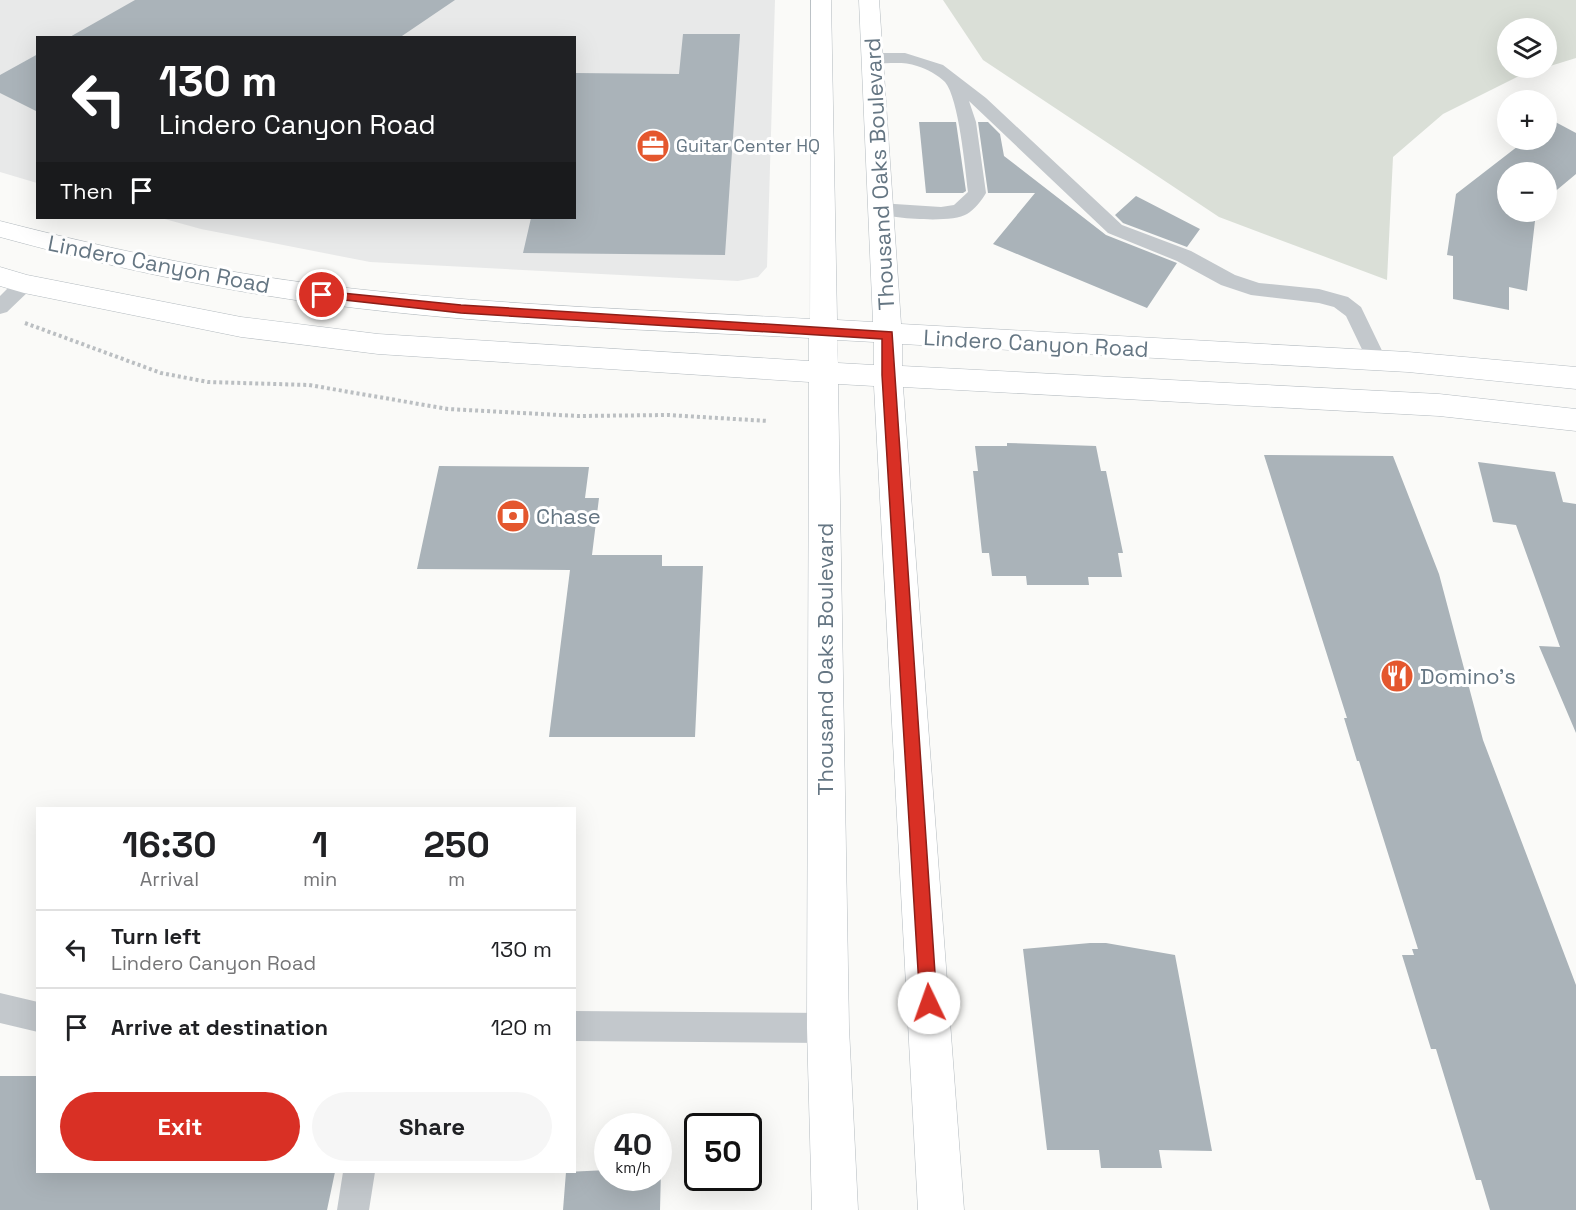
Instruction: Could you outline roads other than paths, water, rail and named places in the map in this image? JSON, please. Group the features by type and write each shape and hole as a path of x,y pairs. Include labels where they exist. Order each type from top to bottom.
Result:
{"main road":[{"name":"Thousand Oaks Boulevard","path":"820,0 825,331 822,371 828,1028 835,1210"},
{"name":"Thousand Oaks Boulevard","path":"869,0 879,209 888,335 888,375 941,1210"},
{"name":"Lindero Canyon Road","path":"0,229 84,252 228,279 322,295 461,309 1377,361 1504,370 1576,378"},
{"path":"12,280 64,267 198,292 228,279"},
{"name":"Lindero Canyon Road","path":"12,280 241,327 378,344 546,357 1439,405 1576,420"}],"lane":[{"path":"872,58 904,58 923,62 954,82 980,102 1115,229 1184,256 1228,280 1258,291 1319,296 1341,302 1354,312 1377,361"},
{"path":"879,209 940,213 960,210 977,193 968,122 954,82"},
{"path":"0,307 12,280"},
{"path":"0,1008 36,1017"},
{"path":"576,1026 828,1028"},
{"path":"353,1210 359,1173"}],"place":[{"name":"Guitar Center HQ","path":"653,146"},
{"name":"Chase","path":"513,516"},
{"name":"Domino's","path":"1397,676"}]}
